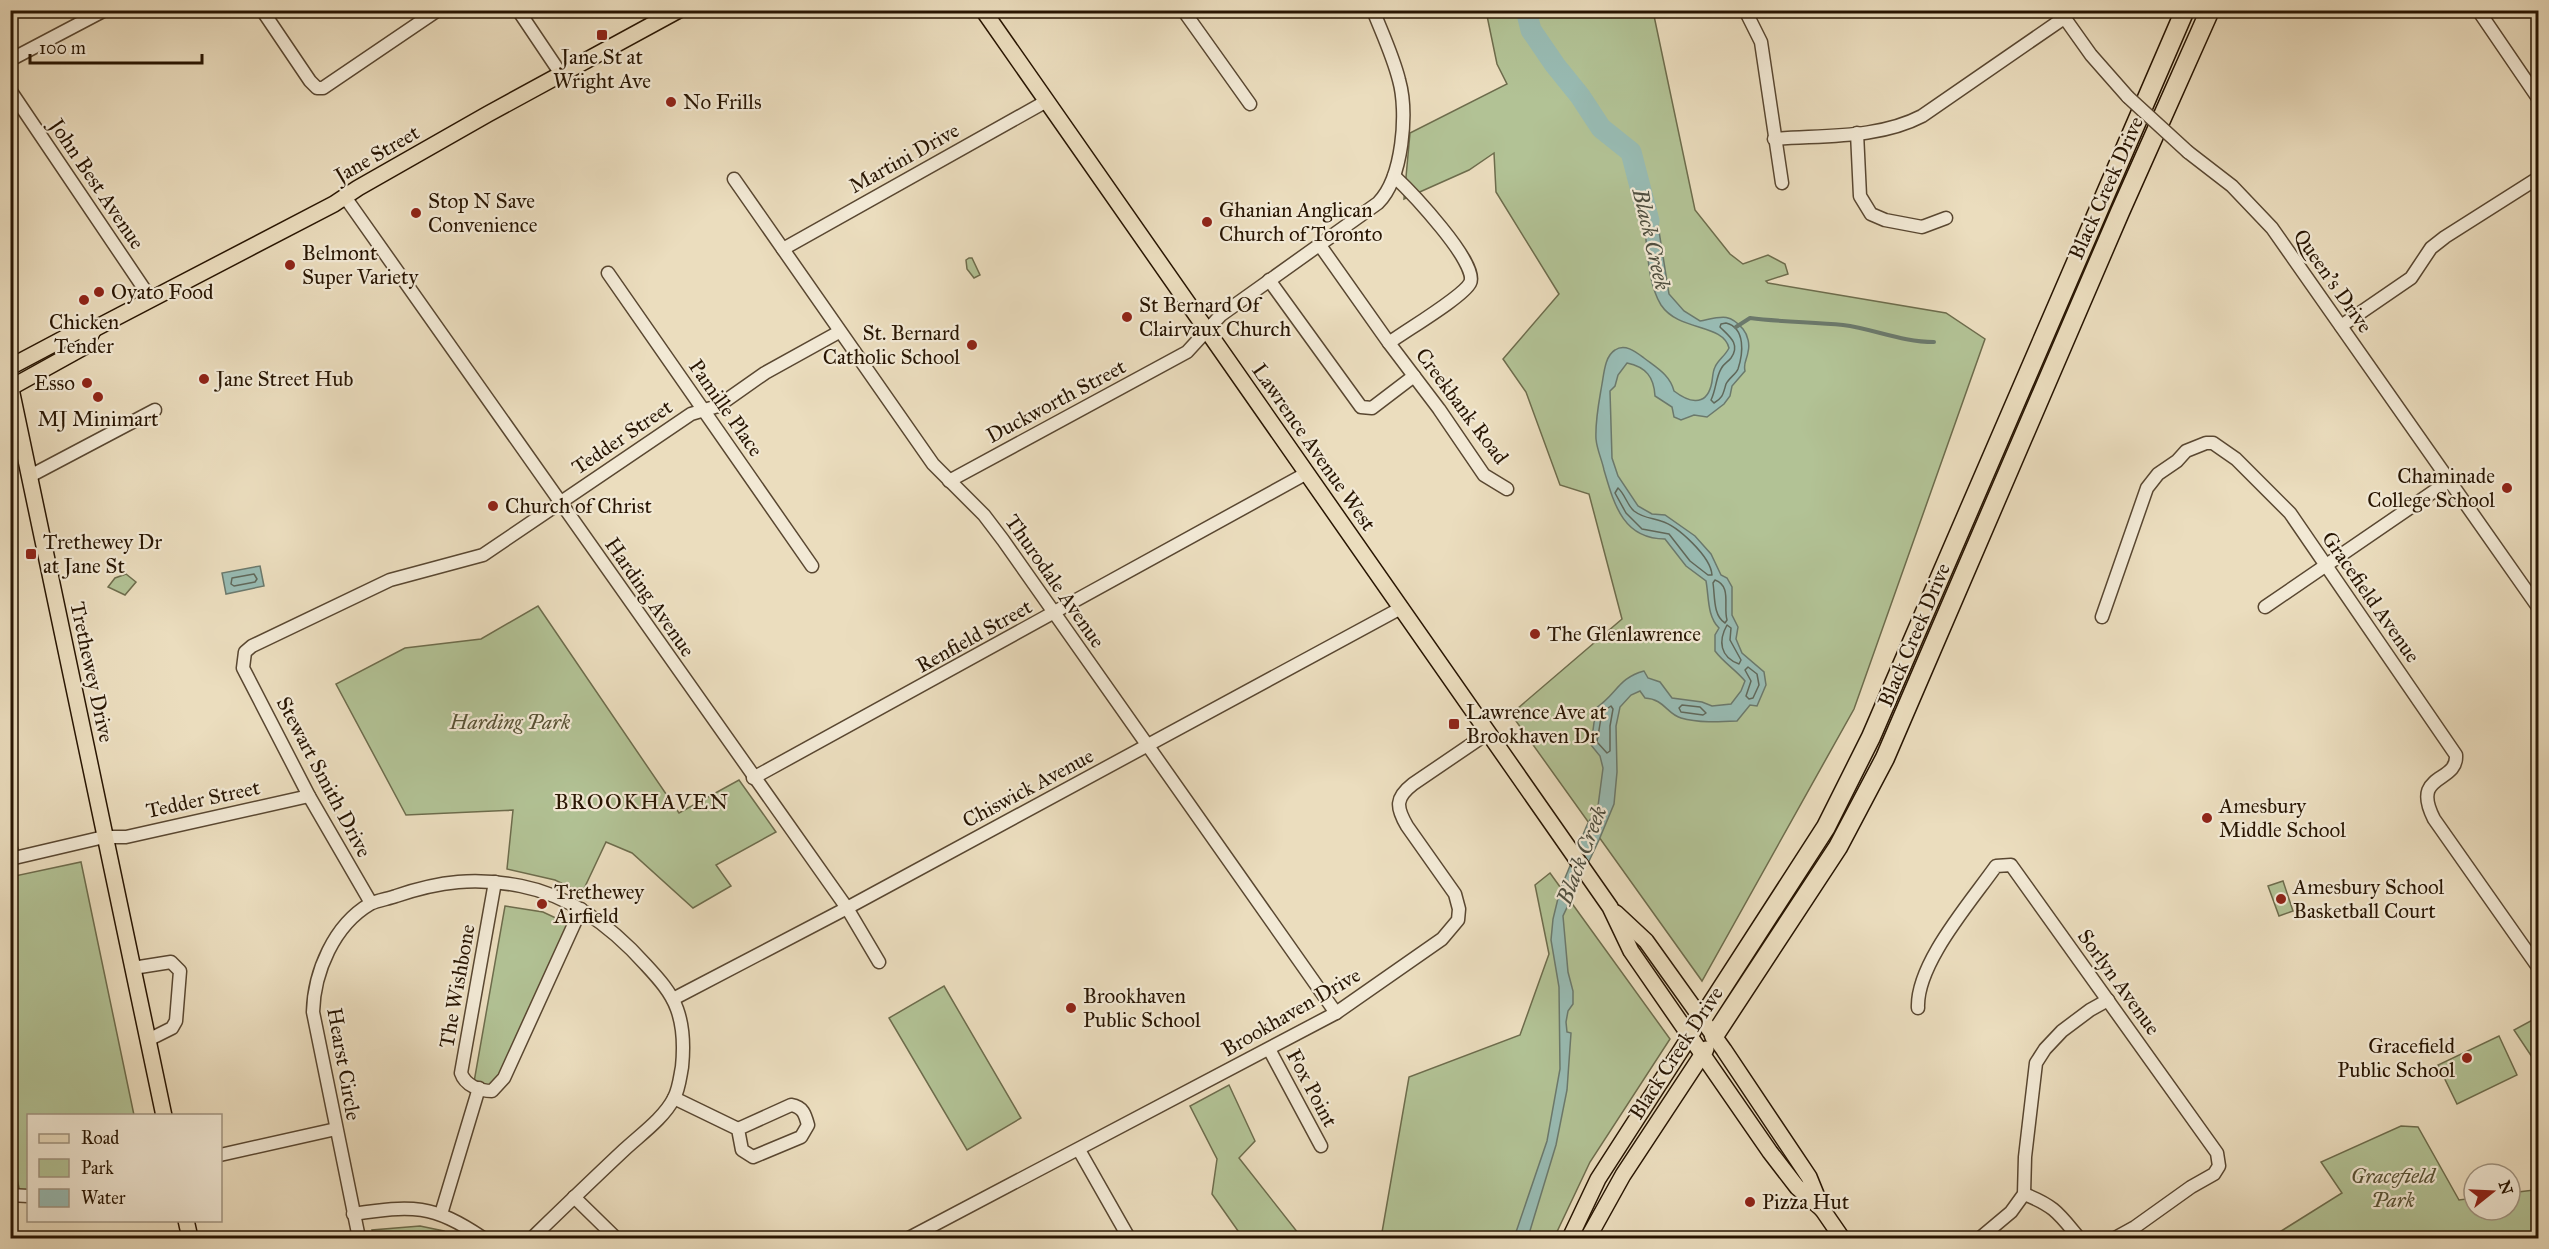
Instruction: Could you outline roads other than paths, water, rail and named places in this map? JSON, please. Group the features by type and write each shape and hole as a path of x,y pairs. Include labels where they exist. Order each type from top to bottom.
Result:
{"highway":[{"name":"Black Creek Drive","path":"1702,1019 1826,827 1871,736 2186,10"},
{"name":"Black Creek Drive","path":"1714,1036 1838,847 1885,758 2120,212 2210,10"}],"main road":[{"name":"Jane Street","path":"10,367 76,332 94,329 345,197 561,74 679,10"},
{"name":"Lawrence Avenue West","path":"987,12 1045,102 1610,907 1631,951 1702,1055 1770,1152 1797,1186 1822,1209"},
{"name":"Jane Street","path":"11,387 84,347 94,329"},
{"name":"Trethewey Drive","path":"11,387 164,1114"},
{"name":"Lawrence Avenue West","path":"1610,907 1646,941 1714,1036 1809,1177 1822,1209 1842,1239"},
{"name":"Black Creek Drive","path":"1570,1239 1598,1179 1702,1019"},
{"name":"Black Creek Drive","path":"1588,1239 1623,1175 1714,1036"},
{"path":"186,1222 190,1239"}],"street":[{"path":"10,60 105,10"},
{"path":"262,10 317,88 323,88 438,10"},
{"path":"518,10 561,74"},
{"path":"1183,10 1250,104"},
{"name":"Duckworth Street","path":"949,481 1187,352 1221,315 1378,203 1387,194 1400,151 1402,114 1400,82 1373,10"},
{"path":"1745,10 1761,42 1782,183"},
{"path":"2478,10 2538,98"},
{"path":"1774,139 1888,129 1922,116 2061,14"},
{"name":"Queen's Drive","path":"2061,14 2091,55 2128,97 2188,152 2254,207 2272,228 2538,607"},
{"name":"John Best Avenue","path":"10,90 151,299"},
{"name":"Martini Drive","path":"783,249 1045,102"},
{"path":"1857,133 1860,196 1871,214 1885,220 1922,227 1946,218"},
{"path":"1389,343 1450,300 1469,285 1472,278 1467,265 1449,237 1422,202 1394,176"},
{"path":"2341,326 2411,278 2431,249 2445,237 2538,178"},
{"name":"Thurodale Avenue","path":"734,179 933,464 984,515 1336,1013"},
{"name":"Harding Avenue","path":"345,197 753,778 847,908 879,962"},
{"name":"Creekbank Road","path":"1319,244 1484,475 1507,489"},
{"name":"Pamille Place","path":"608,273 812,566"},
{"path":"1269,280 1361,407 1372,408 1414,376"},
{"name":"Tedder Street","path":"243,668 245,652 252,646 390,580 483,555 691,414 718,406 765,373 839,332"},
{"path":"30,476 155,410"},
{"name":"Gracefield Avenue","path":"2102,617 2147,488 2157,474 2177,461 2186,451 2206,443 2213,443 2236,459 2290,513 2456,755 2456,763 2453,767 2433,782 2427,795 2427,805 2434,819 2538,967"},
{"name":"Renfield Street","path":"753,778 1307,473"},
{"path":"2265,607 2450,481"},
{"name":"Chiswick Avenue","path":"673,999 847,908 1401,608"},
{"name":"Stewart Smith Drive","path":"243,668 309,796 371,903"},
{"name":"Brookhaven Drive","path":"909,1239 927,1234 1336,1013 1442,939 1454,927 1459,909 1455,894 1407,826 1398,804 1401,794 1413,784 1488,733"},
{"name":"Tedder Street","path":"12,858 104,837 126,837 309,796"},
{"path":"10,844 12,858"},
{"name":"Sorlyn Avenue","path":"1918,1008 1920,984 1927,967 1996,866 2011,866 2217,1153 2219,1160 2214,1174 2191,1186 2115,1239"},
{"name":"Hearst Circle","path":"359,1239 312,1012 314,988 324,960 337,938 353,918 371,903 429,884 457,881 495,882 523,886 553,895 600,921 630,947 660,980 673,999 683,1029 684,1048 680,1079 674,1098 643,1132 532,1239"},
{"name":"The Wishbone","path":"478,1088 466,1082 461,1073 495,882"},
{"path":"441,1214 478,1088 492,1091 504,1078 581,909"},
{"path":"133,968 171,962 180,970 176,1021 172,1028 148,1040"},
{"path":"1980,1239 2012,1212 2024,1194 2025,1157 2036,1063 2045,1049 2062,1031 2108,1000"},
{"name":"Fox Point","path":"1269,1049 1321,1146"},
{"path":"674,1098 738,1129"},
{"path":"791,1105 799,1107 805,1113 808,1125 801,1137 753,1157 742,1150 738,1129 791,1105"},
{"path":"222,1155 336,1129"},
{"path":"1079,1150 1129,1239"},
{"path":"11,1191 27,1196"},
{"path":"2024,1194 2036,1198 2060,1214 2079,1239"},
{"path":"574,1197 616,1239"},
{"path":"353,1214 387,1209 427,1209 441,1214 483,1239"}],"water":[{"path":"1649,192 1655,206 1669,294 1684,311 1700,321 1724,317 1733,320 1746,334 1749,349 1745,371 1732,386 1730,396 1724,404 1707,417 1694,415 1681,420 1674,417 1672,407 1655,396 1653,383 1648,374 1639,367 1627,363 1610,391 1612,458 1618,476 1638,506 1652,514 1665,515 1695,536 1711,554 1721,575 1727,578 1732,587 1732,615 1738,627 1736,639 1742,653 1764,672 1766,685 1757,706 1750,705 1737,721 1716,722 1681,718 1657,701 1645,698 1640,691 1631,695 1620,707 1616,726 1617,772 1614,804 1563,916 1568,972 1573,991 1573,1004 1568,1011 1566,1022 1567,1032 1571,1033 1567,1090 1556,1145 1529,1234 1527,1238 1514,1238 1547,1141 1560,1069 1559,987 1551,940 1553,919 1560,890 1587,825 1598,806 1603,768 1600,756 1591,745 1596,708 1628,678 1644,671 1648,678 1660,682 1672,698 1702,702 1712,706 1731,704 1745,681 1715,651 1715,635 1719,628 1710,612 1706,581 1686,566 1665,539 1639,533 1622,517 1612,495 1597,443 1597,418 1604,370 1609,356 1615,350 1623,347 1634,351 1662,372 1674,391 1684,398 1700,400 1708,393 1715,367 1729,348 1725,340 1718,335 1678,320 1669,314 1656,296 1649,265 1644,223 1636,196"},
{"path":"260,566 264,586 226,594 222,573"}],"waterway":[{"name":"Black Creek","path":"1526,10 1531,30 1601,128 1631,152 1649,221"},
{"path":"1736,327 1750,318 1831,324 1911,340 1934,342"}],"place":[{"name":"Jane St at Wright Ave","path":"602,35"},
{"name":"No Frills","path":"671,102"},
{"name":"Stop N Save Convenience","path":"416,213"},
{"name":"Ghanian Anglican Church of Toronto","path":"1207,222"},
{"name":"Belmont Super Variety","path":"290,265"},
{"name":"Oyato Food","path":"99,292"},
{"name":"Chicken Tender","path":"84,300"},
{"name":"St Bernard Of Clairvaux Church","path":"1127,317"},
{"name":"St. Bernard Catholic School","path":"972,345"},
{"name":"Jane Street Hub","path":"204,379"},
{"name":"Esso","path":"87,383"},
{"name":"MJ Minimart","path":"98,397"},
{"name":"Chaminade College School","path":"2507,488"},
{"name":"Church of Christ","path":"493,506"},
{"name":"Trethewey Dr at Jane St","path":"31,554"},
{"name":"The Glenlawrence","path":"1535,634"},
{"name":"Lawrence Ave at Brookhaven Dr","path":"1454,724"},
{"name":"Amesbury Middle School","path":"2207,818"},
{"name":"Amesbury School Basketball Court","path":"2281,899"},
{"name":"Trethewey Airfield","path":"542,904"},
{"name":"Brookhaven Public School","path":"1071,1008"},
{"name":"Gracefield Public School","path":"2467,1058"},
{"name":"Pizza Hut","path":"1750,1202"}],"district":[{"name":"BROOKHAVEN","path":"642,801"}],"park label":[{"name":"Harding Park","path":"510,722"},
{"name":"Gracefield Park","path":"2393,1188"}]}
